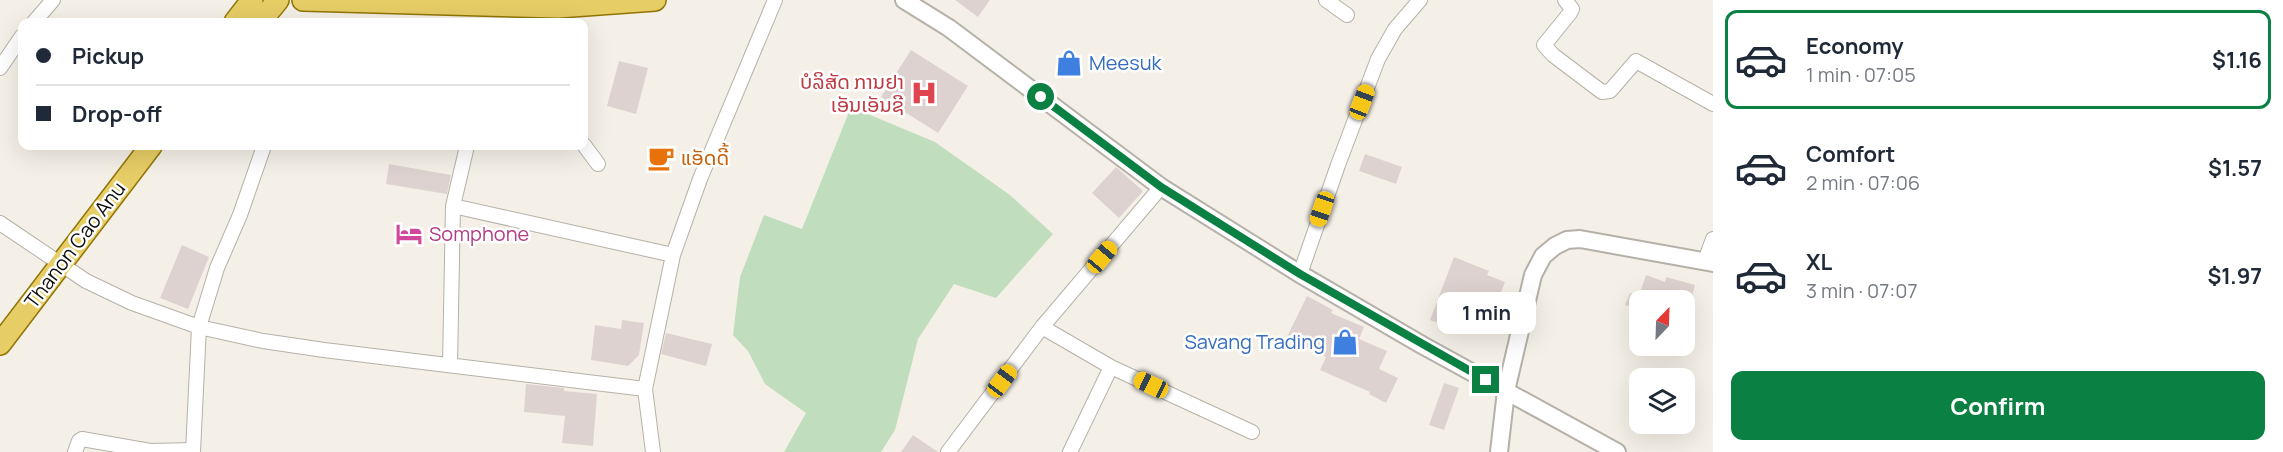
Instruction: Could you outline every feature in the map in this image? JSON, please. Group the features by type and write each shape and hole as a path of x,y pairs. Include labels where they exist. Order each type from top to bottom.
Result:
{"main road":[{"path":"238,18 252,0"},
{"path":"263,18 278,0"},
{"path":"303,0 558,8 645,0"},
{"path":"425,0 449,5"},
{"name":"Thanon Cao Anu","path":"0,344 148,150"}],"street":[{"path":"37,18 53,0"},
{"path":"653,452 645,389 673,255 700,179 775,0"},
{"path":"904,0 949,28 1161,187 1300,274 1617,452"},
{"path":"1326,0 1347,15"},
{"path":"1300,274 1378,59 1395,28 1420,0"},
{"path":"1565,0 1572,9 1544,45 1553,55 1602,92 1610,92 1636,61 1713,104"},
{"path":"0,68 18,42"},
{"path":"75,452 82,439 150,451 193,451 199,327 218,268 240,215 263,150"},
{"path":"450,366 453,206 466,150"},
{"path":"588,150 598,164"},
{"path":"948,452 1042,327 1161,187"},
{"path":"453,206 673,255"},
{"path":"0,224 86,281 199,327 273,342 645,389"},
{"path":"1499,452 1506,391 1533,276 1544,256 1554,246 1567,240 1580,238 1709,262 1713,238"},
{"path":"1042,327 1111,367 1252,432"},
{"path":"1070,452 1111,367"}],"green space":[{"path":"851,107 935,142 1010,195 1053,234 996,298 954,284 918,339 895,430 881,452 784,452 806,413 765,384 748,351 733,335 740,277 764,215 802,229"}],"building":[{"path":"955,0 990,0 978,17"},
{"path":"911,50 968,86 938,133 881,97"},
{"path":"619,61 648,68 636,114 607,106"},
{"path":"1365,154 1402,167 1396,184 1359,171"},
{"path":"389,164 451,175 447,194 386,184"},
{"path":"1116,167 1143,191 1119,218 1092,193"},
{"path":"182,245 209,257 188,309 160,298"},
{"path":"1454,257 1489,271 1487,275 1505,282 1497,302 1491,300 1488,309 1470,302 1462,322 1454,319 1450,328 1430,320"},
{"path":"1646,275 1665,282 1666,277 1695,285 1694,290 1641,290"},
{"path":"1307,296 1333,310 1331,313 1364,327 1359,339 1387,351 1379,369 1398,378 1386,403 1369,394 1370,392 1320,370 1326,357 1287,337"},
{"path":"622,320 644,323 639,355 628,366 591,360 595,325 621,329"},
{"path":"666,333 712,344 706,366 661,354"},
{"path":"1444,383 1459,388 1444,430 1429,425"},
{"path":"526,384 597,394 593,446 562,443 565,416 524,412"},
{"path":"913,435 938,452 901,452"}],"place":[{"name":"Meesuk","path":"1069,63"},
{"name":"ບໍລິສັດ ການຢາ ເອັນເອັນຊີ","path":"924,93"},
{"name":"ແອັດດີ້","path":"661,158"},
{"name":"Somphone","path":"409,234"},
{"name":"Savang Trading","path":"1345,342"}],"route":[{"path":"1041,97 1161,187 1300,274 1486,380"}]}
